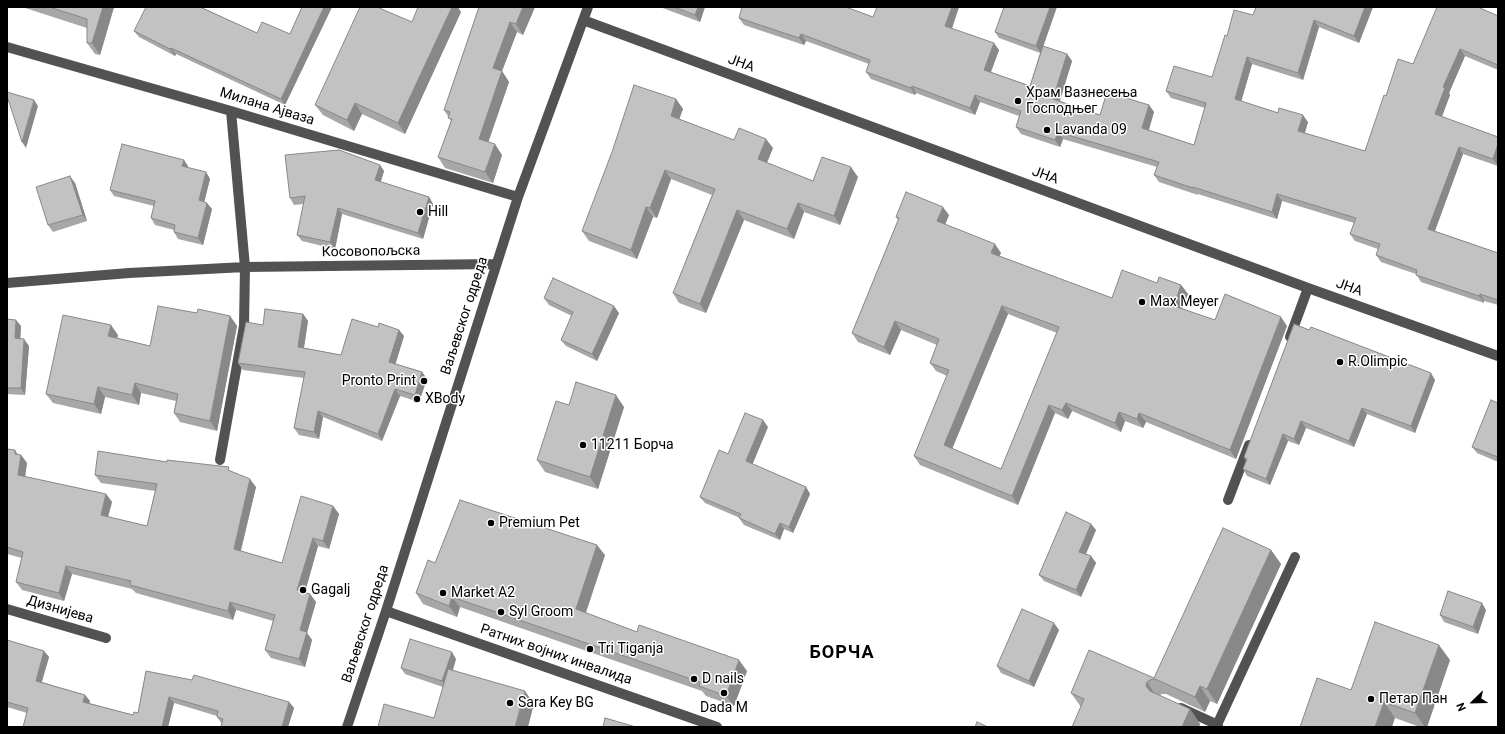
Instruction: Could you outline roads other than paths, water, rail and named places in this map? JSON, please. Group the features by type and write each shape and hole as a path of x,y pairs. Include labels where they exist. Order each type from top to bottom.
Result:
{"street":[{"name":"Ваљевског одреда","path":"347,727 518,197 588,7"},
{"name":"ЈНА","path":"583,20 1308,288 1498,356"},
{"name":"Милана Ајваза","path":"7,47 231,111 518,197"},
{"path":"220,460 244,326 245,267 231,111"},
{"name":"Косовопољска","path":"7,283 129,273 245,267 496,264"},
{"path":"1286,347 1308,288"},
{"path":"1228,500 1253,434"},
{"path":"1170,703 1217,726 1295,557"},
{"name":"Дизнијева","path":"7,610 106,638"},
{"name":"Ратних војних инвалида","path":"386,610 695,723 717,727"}],"place":[{"name":"Храм Вазнесења Господњег","path":"1018,101"},
{"name":"Lavanda 09","path":"1047,130"},
{"name":"Hill","path":"420,212"},
{"name":"Max Meyer","path":"1142,302"},
{"name":"R.Olimpic","path":"1340,362"},
{"name":"Pronto Print","path":"424,381"},
{"name":"XBody","path":"417,399"},
{"name":"11211 Борча","path":"583,445"},
{"name":"Premium Pet","path":"491,523"},
{"name":"Gagalj","path":"303,590"},
{"name":"Market A2","path":"443,593"},
{"name":"Syl Groom","path":"501,612"},
{"name":"Tri Tiganja","path":"590,649"},
{"name":"D nails","path":"694,679"},
{"name":"Dada M","path":"724,693"},
{"name":"Петар Пан","path":"1371,699"},
{"name":"Sara Key BG","path":"510,703"}],"district":[{"name":"БОРЧА","path":"842,653"}]}
